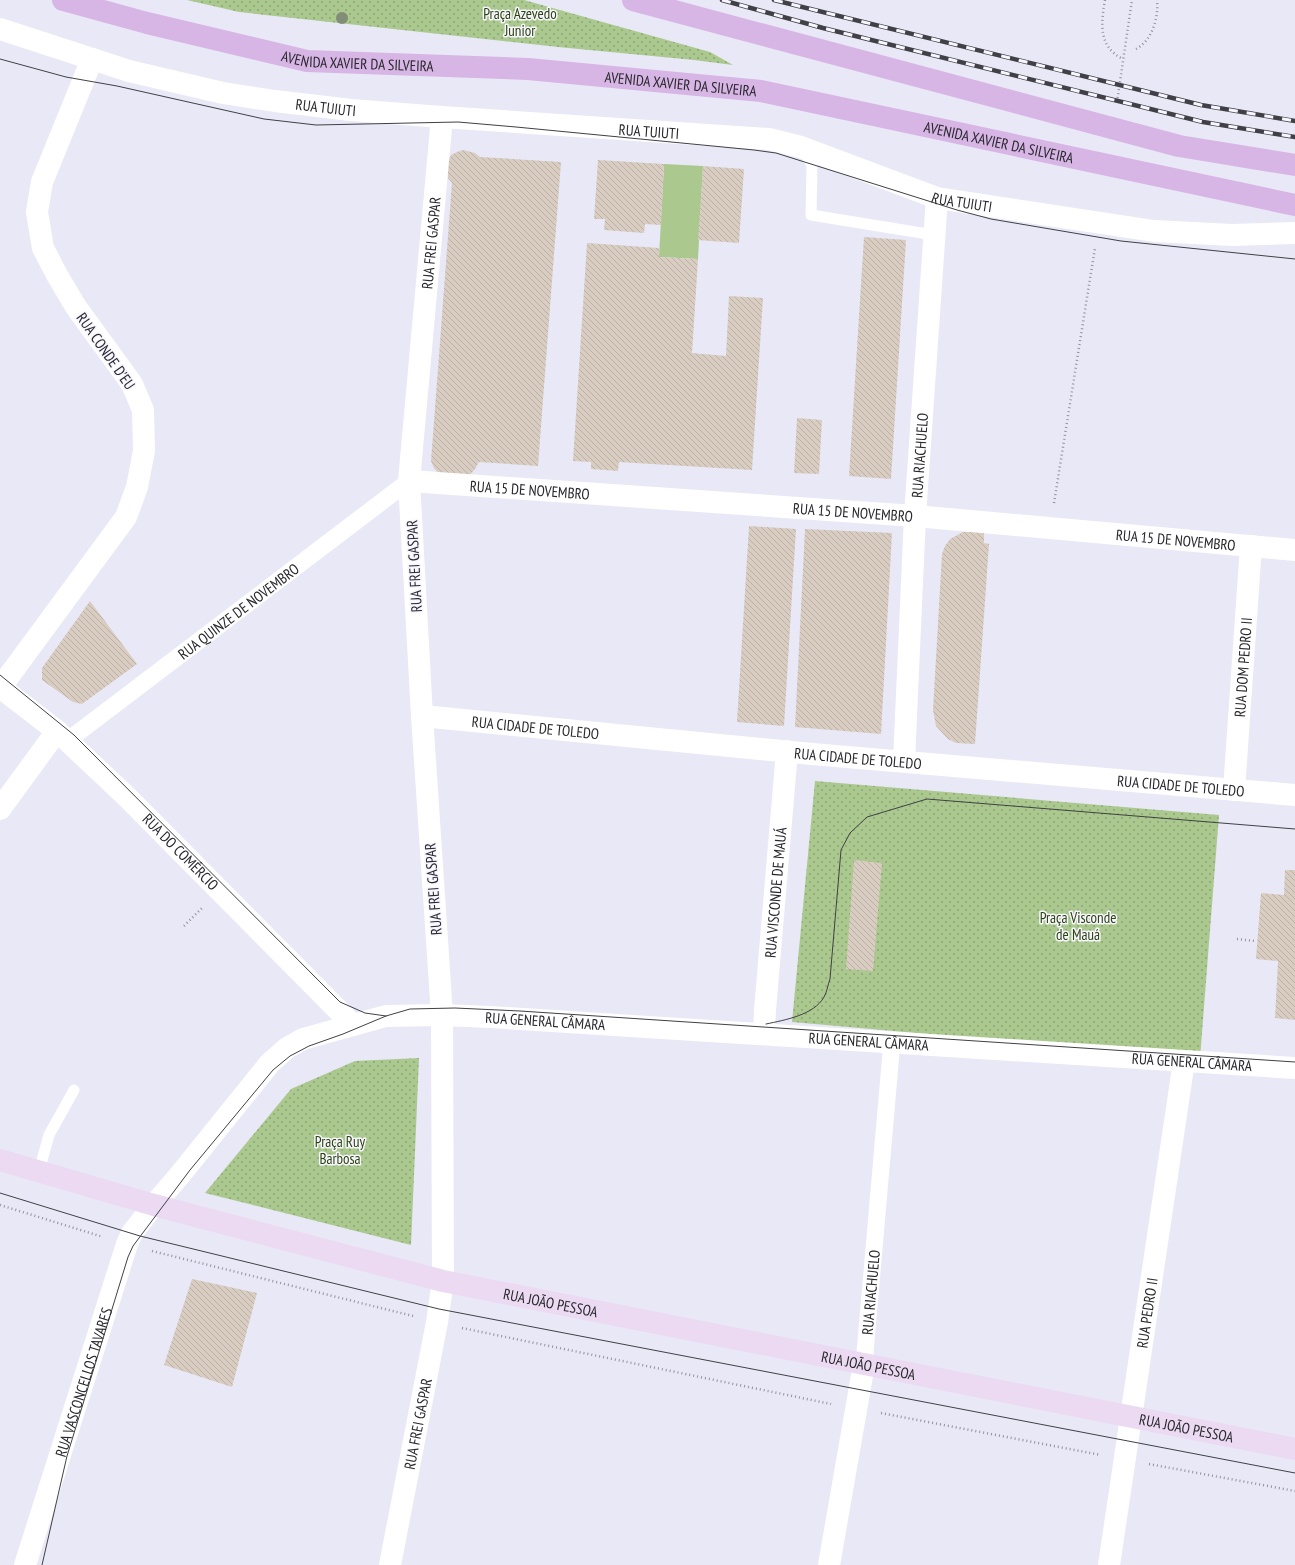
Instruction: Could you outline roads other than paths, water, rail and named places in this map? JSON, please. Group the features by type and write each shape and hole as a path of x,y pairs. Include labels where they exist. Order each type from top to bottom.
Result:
{"main road":[{"name":"AVENIDA XAVIER DA SILVEIRA","path":"63,0 147,23 307,61 528,69 760,91 1295,205"},
{"path":"634,0 1179,146 1295,165"},
{"path":"0,1160 154,1205 443,1281"},
{"name":"RUA JOÃO PESSOA","path":"443,1281 1295,1449"}],"street":[{"name":"RUA TUIUTI","path":"0,29 129,71 223,93 351,110 769,139 801,146 937,198 1154,231 1232,235 1295,234"},
{"name":"RUA CONDE D'EU","path":"2,688 6,680 126,517 137,487 144,451 143,410 132,384 76,307 57,275 43,248 37,212 42,182 92,59"},
{"name":"RUA FREI GASPAR","path":"442,117 409,481 422,716 442,1015"},
{"name":"RUA RIACHUELO","path":"904,761 916,516 937,198"},
{"name":"RUA 15 DE NOVEMBRO","path":"409,481 916,516 1295,550"},
{"name":"RUA QUINZE DE NOVEMBRO","path":"62,736 409,481"},
{"name":"RUA DOM PEDRO II","path":"1234,790 1252,546"},
{"name":"RUA DO COMÉRCIO","path":"2,688 62,736 126,796 353,1025"},
{"name":"RUA CIDADE DE TOLEDO","path":"422,716 787,751 1295,795"},
{"path":"0,810 62,736"},
{"name":"RUA VISCONDE DE MAUÁ","path":"764,1034 787,751"},
{"path":"154,1205 180,1176 270,1063 286,1048 303,1039 386,1016 442,1015 443,1281"},
{"name":"RUA GENERAL CÂMARA","path":"442,1015 1295,1068"},
{"name":"RUA RIACHUELO","path":"829,1565 855,1408 864,1364 892,1042"},
{"name":"RUA PEDRO II","path":"1109,1565 1184,1061"},
{"name":"RUA VASCONCELLOS TAVARES","path":"26,1565 127,1244 132,1233 154,1205"},
{"name":"RUA FREI GASPAR","path":"390,1565 437,1322 443,1281"}],"lane":[{"path":"801,146 812,165 811,215 934,235"},
{"path":"39,1171 50,1135 74,1090"}],"tram line":[{"path":"0,59 66,77 117,86 264,119 316,125 458,122 776,153 957,210 991,219 1121,241 1295,259"},
{"path":"0,675 74,735 340,1002 365,1013 386,1016"},
{"path":"766,1024 798,1016 813,1008 825,995 830,979 841,850 850,833 867,817 927,799 1295,829"},
{"path":"42,1565 67,1456 128,1257 133,1246 190,1170 273,1070 290,1056 309,1046 386,1016 410,1009 455,1008 1295,1062"},
{"path":"0,1193 140,1236 439,1309 1295,1473"}],"railway":[{"path":"722,0 823,28 1203,122 1295,137"},
{"path":"774,0 1201,105 1295,121"}],"park label":[{"name":"Praça Azevedo Junior","path":"520,22"},
{"name":"Praça Visconde de Mauá","path":"1078,926"},
{"name":"Praça Ruy Barbosa","path":"340,1150"}]}
